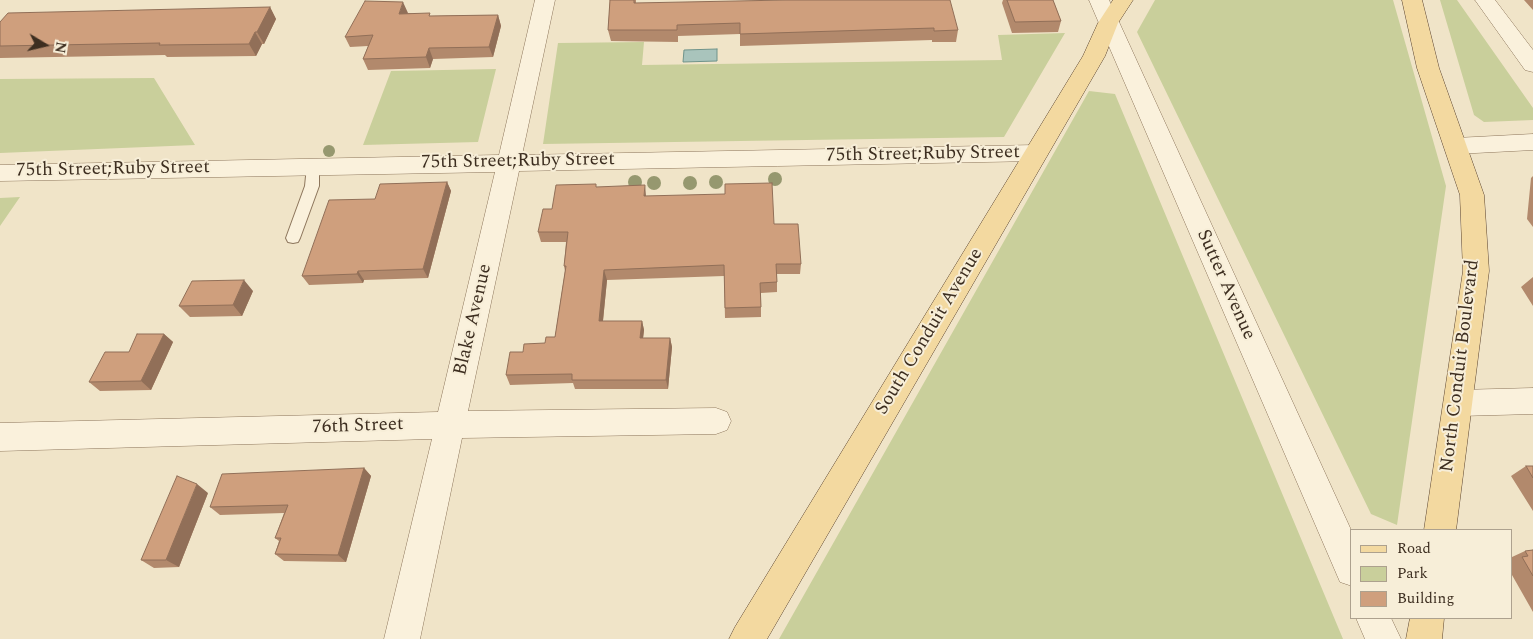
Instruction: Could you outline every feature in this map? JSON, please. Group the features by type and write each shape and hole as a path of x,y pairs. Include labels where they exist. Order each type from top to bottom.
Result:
{"main road":[{"name":"South Conduit Avenue","path":"747,639 1094,56 1104,12 1123,0"},
{"name":"North Conduit Boulevard","path":"1412,0 1428,68 1472,195 1476,271 1440,529"},
{"path":"1424,639 1427,619"}],"street":[{"name":"Blake Avenue","path":"402,639 545,0"},
{"path":"1486,0 1533,66"},
{"name":"Sutter Avenue","path":"1104,12 1350,566"},
{"path":"1456,146 1533,142"},
{"name":"75th Street;Ruby Street","path":"0,173 1036,153"},
{"path":"1459,403 1533,401"},
{"name":"76th Street","path":"0,437 450,425 716,421"},
{"path":"1373,619 1383,639"}],"lane":[{"path":"292,238 312,186 313,166"}],"green space":[{"path":"1155,0 1393,0 1446,186 1397,525 1371,514 1137,32"},
{"path":"1440,0 1457,0 1533,108 1533,120 1484,122 1474,115"},
{"path":"1065,33 1004,137 543,144 558,43 644,42 642,65 1002,60 998,35"},
{"path":"496,69 478,142 363,145 391,71"},
{"path":"154,78 195,145 0,153 0,79"},
{"path":"1089,91 1115,94 1343,639 779,639"},
{"path":"20,197 0,226 0,198"}],"water":[{"path":"717,49 717,61 683,62 684,50"}],"building":[{"path":"610,0 634,0 634,3 786,0 950,0 958,30 934,31 934,28 740,34 740,23 677,25 677,30 608,30"},
{"path":"1007,0 1053,0 1061,21 1015,22"},
{"path":"365,1 403,2 399,14 430,13 429,16 498,15 489,47 429,48 426,57 363,59 373,35 345,37"},
{"path":"270,7 249,44 159,45 160,43 0,46 0,22 8,13"},
{"path":"447,182 423,269 358,271 357,274 302,276 329,200 375,199 380,184"},
{"path":"772,183 774,224 798,224 801,264 776,264 777,282 760,283 761,307 725,308 724,265 604,270 599,321 642,321 640,338 670,338 666,380 572,380 572,374 506,375 510,352 523,352 524,344 545,343 546,337 555,337 566,266 564,266 568,232 538,232 543,209 552,209 556,185 596,184 596,187 645,185 644,196 725,194 725,184"},
{"path":"244,280 233,305 179,306 192,281"},
{"path":"137,334 164,334 141,381 89,382 105,352 129,352"},
{"path":"1526,466 1533,466 1533,478"},
{"path":"364,468 338,555 275,554 281,538 275,538 288,505 210,507 222,474"},
{"path":"177,476 197,484 166,560 141,560"},
{"path":"1533,550 1533,576 1522,557 1528,556 1525,551"}]}
